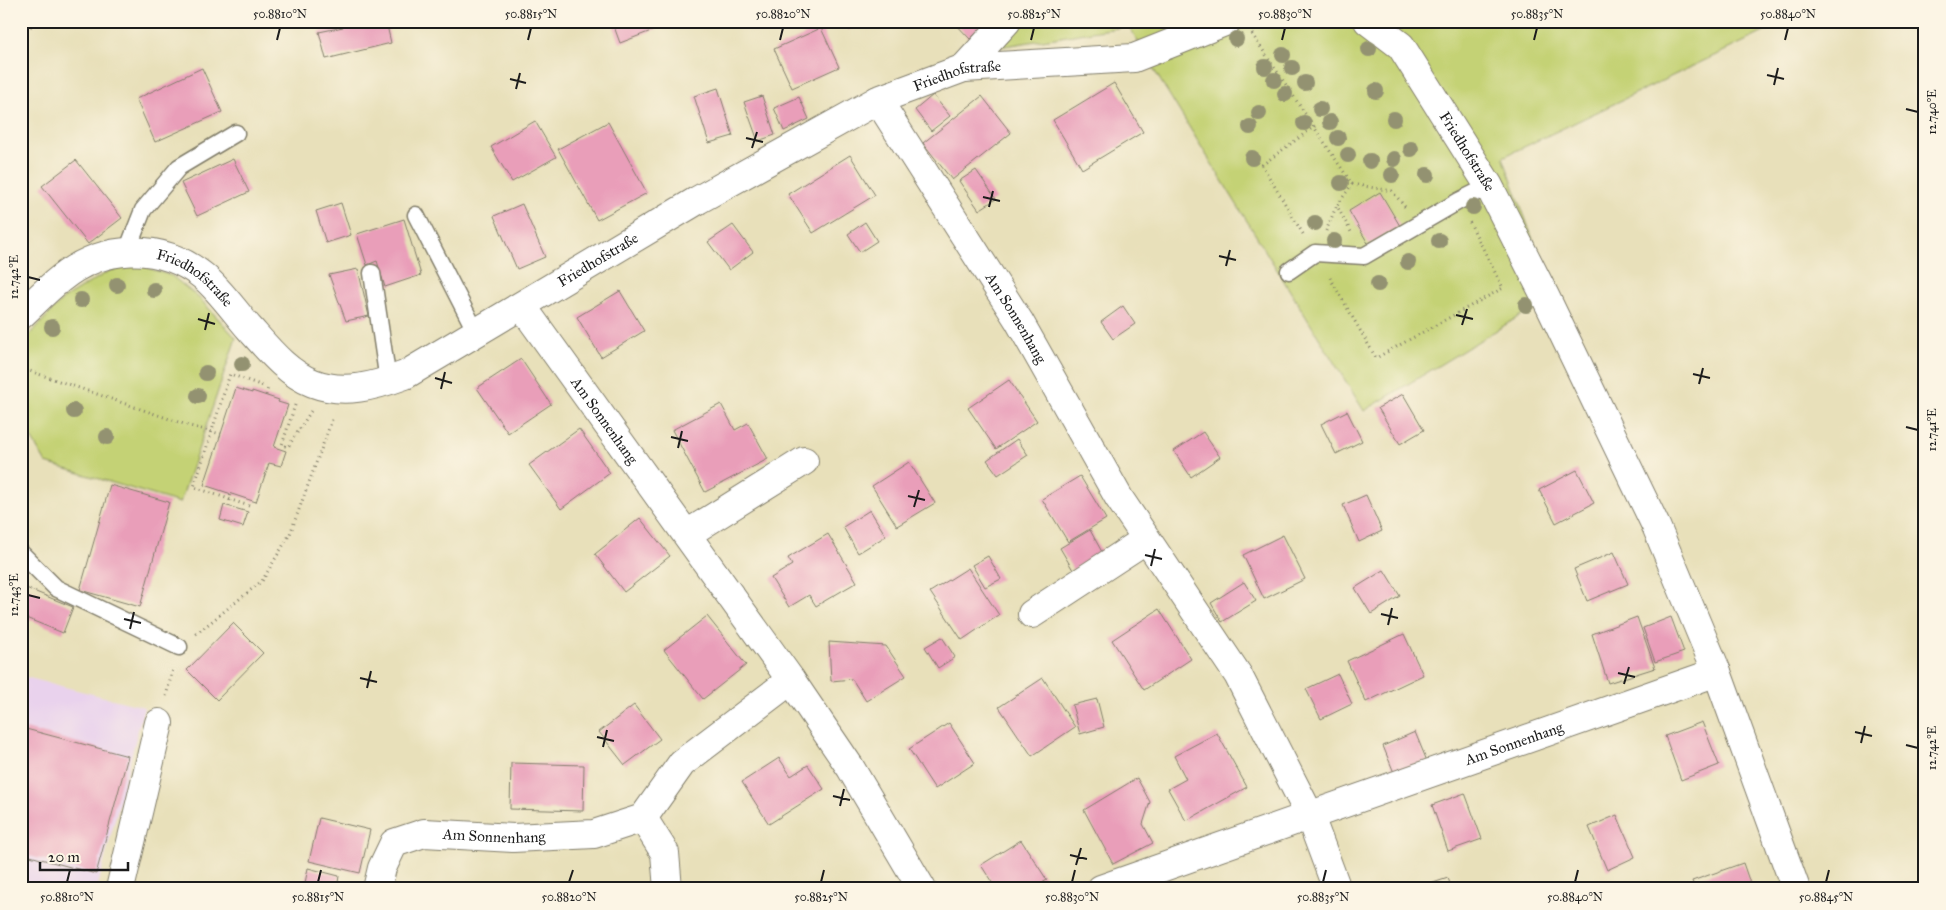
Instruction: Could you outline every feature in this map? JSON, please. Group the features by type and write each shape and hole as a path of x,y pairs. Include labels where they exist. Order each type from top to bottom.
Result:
{"street":[{"path":"964,68 1007,21"},
{"name":"Friedhofstraße","path":"1368,21 1401,46 1490,186 1546,296 1656,526 1717,672"},
{"name":"Friedhofstraße","path":"21,315 61,278 88,262 112,252 139,250 162,255 179,262 203,276 280,363 311,383 344,389 376,386 405,374 698,200 878,100 964,68 1134,58 1238,26"},
{"name":"Am Sonnenhang","path":"878,100 1019,321 1119,498 1145,540 1238,676 1309,814 1337,889"},
{"name":"Am Sonnenhang","path":"522,306 792,680 850,767 922,889"},
{"path":"687,534 804,461"},
{"path":"1032,614 1145,540"},
{"path":"1717,672 1796,889"},
{"name":"Am Sonnenhang","path":"1101,889 1309,814 1717,672"},
{"path":"668,889 665,853 643,818 682,763 792,680"},
{"path":"120,889 159,723"},
{"name":"Am Sonnenhang","path":"377,889 382,868 394,843 424,833 513,838 594,834 643,818"}],"lane":[{"path":"127,251 143,210 179,167 236,133"},
{"path":"1288,271 1315,254 1364,256 1417,224 1490,186"},
{"path":"416,215 476,332"},
{"path":"372,273 388,381"},
{"path":"21,553 56,588 179,647"}],"path":[{"path":"21,30 45,21"},
{"path":"1238,26 1316,126 1352,184 1392,191 1417,224"},
{"path":"1352,184 1337,206 1364,256"},
{"path":"21,368 210,433 221,434"},
{"path":"249,506 194,487 230,374 268,388 266,395"},
{"path":"159,723 179,647 262,581 290,534 344,389"},
{"path":"297,397 282,446 288,447 316,404"},
{"path":"229,506 231,493"}],"shaded area":[{"path":"21,676 144,707 97,889 21,889"}],"green space":[{"path":"1023,21 1787,21 1503,157 1555,300 1533,308 1364,411 1154,70 1129,26 999,47"},
{"path":"139,265 172,276 200,299 236,338 180,503 46,463 21,421 21,344 63,299 109,271"}],"building":[{"path":"341,21 386,21 391,43 326,59 319,32 343,27"},
{"path":"612,21 677,21 620,43"},
{"path":"845,21 868,21 849,30"},
{"path":"953,21 989,21 970,39"},
{"path":"821,28 839,67 792,88 774,49"},
{"path":"202,68 222,112 155,142 136,99"},
{"path":"1114,83 1143,132 1082,169 1053,120"},
{"path":"718,88 733,136 709,143 694,96"},
{"path":"933,95 950,116 931,131 915,110"},
{"path":"762,96 775,135 758,141 744,102"},
{"path":"982,96 1011,133 952,180 923,143"},
{"path":"799,97 809,119 784,131 774,108"},
{"path":"535,121 556,157 512,182 491,147"},
{"path":"608,122 647,193 597,220 558,149"},
{"path":"850,155 875,195 813,233 788,194"},
{"path":"233,159 249,192 197,216 181,183"},
{"path":"76,160 122,218 88,244 42,186"},
{"path":"976,170 996,199 979,210 959,181"},
{"path":"1380,192 1400,226 1369,245 1349,211"},
{"path":"341,203 351,235 326,243 316,211"},
{"path":"522,204 545,257 517,269 494,216"},
{"path":"404,219 421,275 385,287 377,261 367,265 357,234"},
{"path":"865,222 877,241 860,252 848,234"},
{"path":"733,225 753,252 729,270 708,242"},
{"path":"358,269 369,316 346,321 329,275"},
{"path":"620,291 644,331 601,357 577,317"},
{"path":"1123,306 1135,324 1113,339 1101,322"},
{"path":"521,359 551,404 508,433 477,388"},
{"path":"1009,380 1037,421 996,449 968,408"},
{"path":"236,388 252,393 252,391 288,405 274,447 286,451 281,466 269,463 256,502 204,485"},
{"path":"1403,394 1424,430 1400,444 1378,408"},
{"path":"721,404 735,430 748,423 768,459 705,492 672,430"},
{"path":"1347,411 1362,441 1336,454 1321,424"},
{"path":"579,429 610,473 561,509 529,465"},
{"path":"1203,432 1220,457 1191,477 1174,451"},
{"path":"1017,439 1028,455 998,475 987,460"},
{"path":"909,462 935,503 897,526 872,486"},
{"path":"1577,470 1594,503 1556,523 1539,490"},
{"path":"1080,476 1106,519 1068,542 1042,499"},
{"path":"110,485 169,502 140,607 80,590"},
{"path":"1366,495 1382,531 1359,542 1343,505"},
{"path":"224,505 248,512 243,527 220,520"},
{"path":"870,510 886,536 858,553 843,527"},
{"path":"640,518 670,556 624,592 595,554"},
{"path":"1090,530 1102,552 1073,570 1060,548"},
{"path":"828,534 857,582 816,606 809,595 789,607 771,578 792,565 788,558"},
{"path":"1283,535 1305,579 1264,599 1243,555"},
{"path":"1614,552 1628,584 1587,601 1574,569"},
{"path":"988,556 1001,579 985,587 972,565"},
{"path":"968,568 999,615 962,640 930,592"},
{"path":"1384,570 1400,596 1371,614 1355,588"},
{"path":"1244,582 1256,601 1222,622 1211,603"},
{"path":"21,586 73,607 63,633 21,616"},
{"path":"1159,609 1191,659 1144,690 1112,640"},
{"path":"707,616 746,665 703,699 664,650"},
{"path":"1637,617 1655,668 1608,683 1592,634"},
{"path":"1671,617 1684,652 1655,662 1643,628"},
{"path":"233,623 263,653 217,700 187,670"},
{"path":"1404,634 1423,675 1366,702 1347,661"},
{"path":"942,637 955,657 938,668 925,647"},
{"path":"829,642 886,646 906,676 866,701 852,679 831,681"},
{"path":"1338,674 1352,704 1321,719 1306,689"},
{"path":"1043,678 1075,727 1032,756 999,707"},
{"path":"1097,699 1104,727 1080,734 1072,705"},
{"path":"634,705 660,739 625,765 599,732"},
{"path":"1702,722 1719,765 1681,780 1665,736"},
{"path":"949,723 975,763 935,789 909,749"},
{"path":"26,729 128,756 96,874 30,856 21,888 21,746"},
{"path":"1415,732 1427,761 1395,775 1383,746"},
{"path":"1217,733 1247,787 1186,821 1168,789 1186,779 1174,756"},
{"path":"779,758 791,776 808,765 824,789 769,824 742,782"},
{"path":"511,763 584,765 583,811 510,809"},
{"path":"1137,778 1150,802 1143,824 1153,843 1113,864 1084,810"},
{"path":"1465,793 1482,839 1448,851 1432,805"},
{"path":"1617,815 1635,857 1607,870 1589,827"},
{"path":"319,818 370,830 360,873 309,861"},
{"path":"1021,840 1047,880 1032,889 996,889 981,865"},
{"path":"1743,863 1752,889 1695,889 1692,881"},
{"path":"308,868 339,876 337,889 305,883"},
{"path":"1448,878 1452,889 1418,889 1418,888"},
{"path":"566,884 566,889 510,889 510,887"}]}
